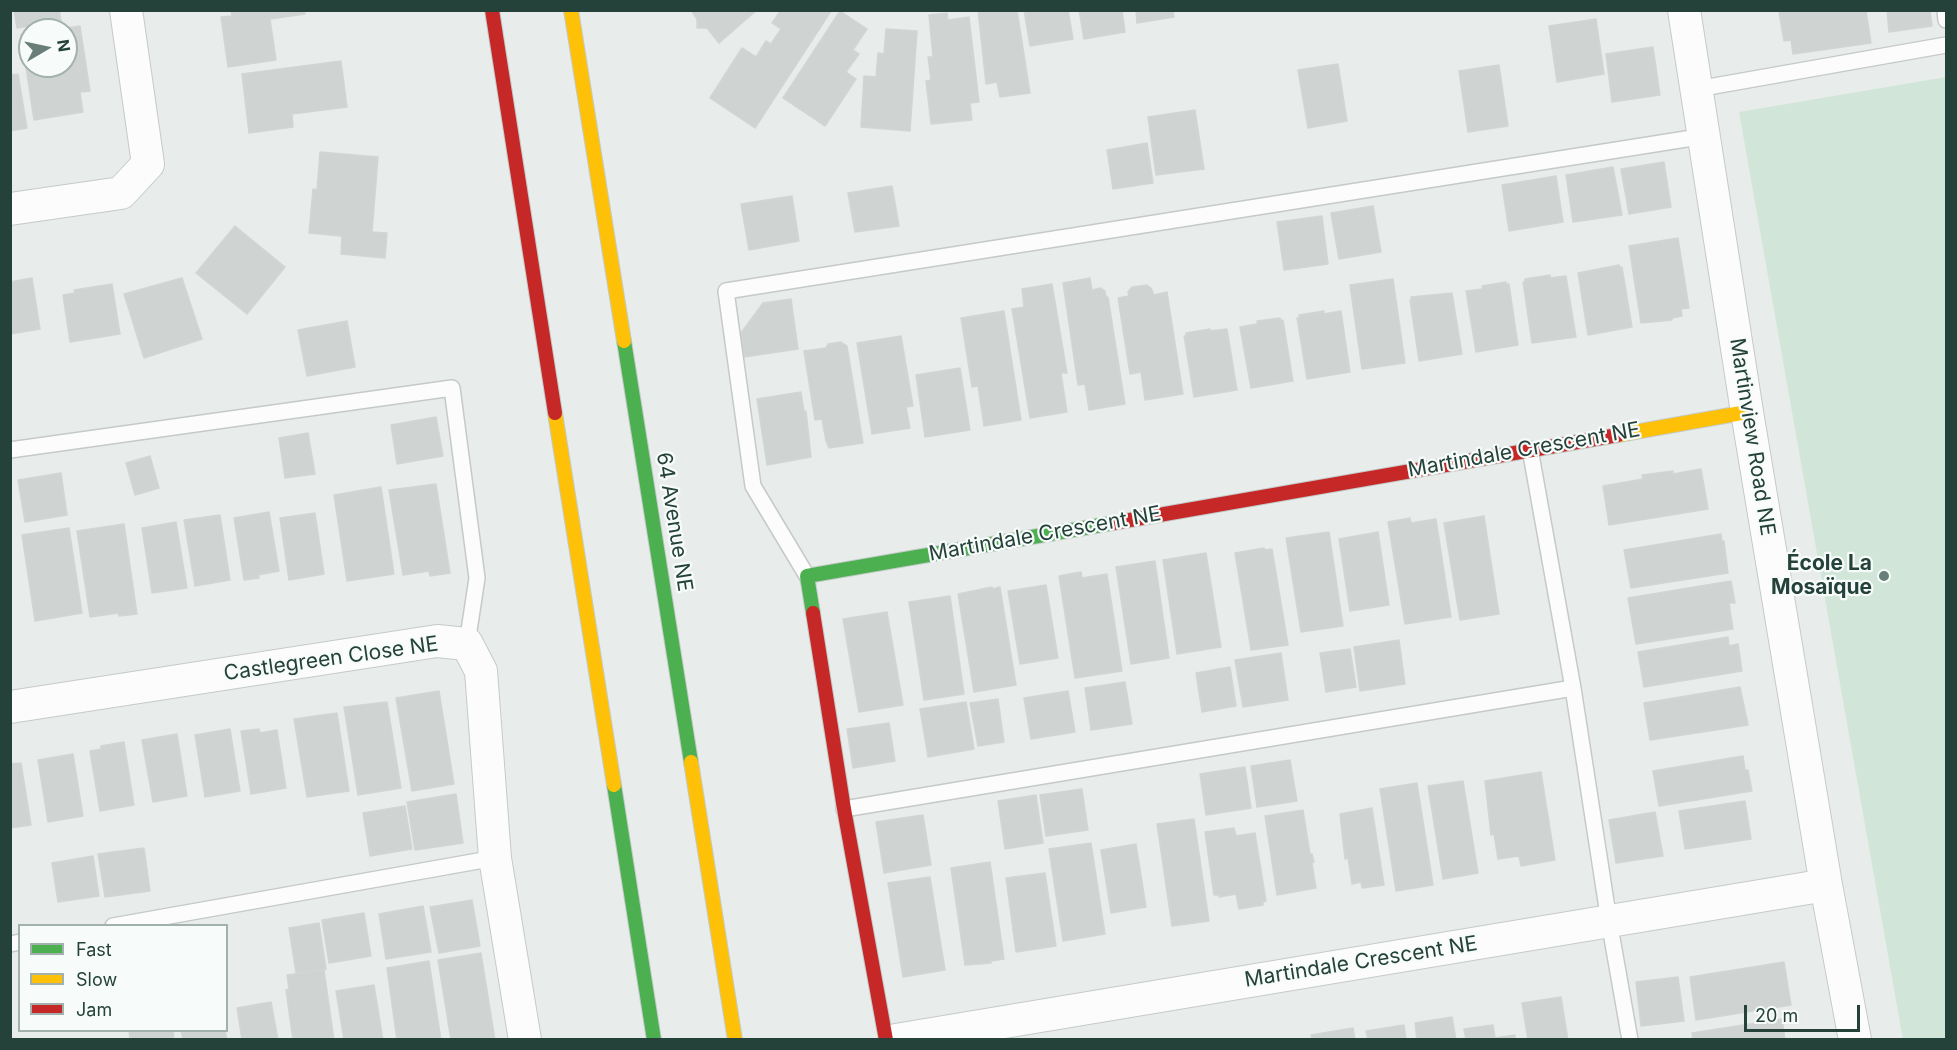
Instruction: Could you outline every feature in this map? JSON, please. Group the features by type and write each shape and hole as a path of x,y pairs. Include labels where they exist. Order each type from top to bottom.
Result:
{"main road":[{"path":"492,10 654,1040"},
{"name":"64 Avenue NE","path":"571,10 735,1040"},
{"name":"Martindale Crescent NE","path":"807,576 1747,412"},
{"path":"807,576 844,809 886,1040"}],"street":[{"path":"10,209 121,193 148,164 126,10"},
{"name":"Martinview Road NE","path":"1684,10 1747,412 1826,885 1855,1040"},
{"name":"Castlegreen Close NE","path":"10,706 437,641 467,644 481,671 495,858 525,1040"},
{"name":"Martindale Crescent NE","path":"896,1040 1826,885"}],"lane":[{"path":"1945,10 1947,20"},
{"path":"1697,89 1947,45"},
{"path":"807,576 753,486 726,291 1705,136"},
{"path":"10,450 452,388 477,578 467,644"},
{"path":"1530,449 1573,688 1630,1040"},
{"path":"844,809 1573,688"},
{"path":"124,924 495,858"}],"green space":[{"name":"École La Mosaïque","path":"1946,77 1946,1039 1903,1040 1739,112"}],"building":[{"path":"14,10 59,10 60,18 18,18 17,28"},
{"path":"231,10 304,10 305,14 270,19 276,60 228,67 221,17 232,16"},
{"path":"691,10 757,10 719,43 707,28 697,28 697,19"},
{"path":"781,10 831,11 755,128 710,98 742,48 756,57 766,41 771,44 781,29 772,23"},
{"path":"978,10 1017,10 1030,93 1000,97 997,82 986,84"},
{"path":"1024,10 1068,10 1073,39 1030,46"},
{"path":"1079,10 1122,10 1125,32 1084,39"},
{"path":"1136,10 1173,10 1174,17 1137,23"},
{"path":"1866,10 1871,43 1793,54 1791,40 1784,41 1779,12"},
{"path":"1887,10 1930,10 1932,26 1889,32"},
{"path":"840,11 867,29 853,50 859,54 846,72 856,79 825,126 783,98"},
{"path":"947,13 948,20 969,17 979,102 970,103 972,120 931,124 926,81 931,80 928,57 933,57 929,15"},
{"path":"1596,19 1604,74 1557,82 1549,26"},
{"path":"78,26 80,26 90,91 80,92 83,112 34,120 28,78 78,78"},
{"path":"886,29 917,31 910,131 861,127 864,76 876,77 878,53 884,54"},
{"path":"1653,47 1660,95 1612,102 1606,54"},
{"path":"341,61 347,107 292,114 293,127 249,133 242,74"},
{"path":"1338,64 1347,121 1308,128 1298,70"},
{"path":"1499,65 1508,126 1468,132 1459,71"},
{"path":"18,74 27,128 10,131 10,75"},
{"path":"1195,110 1204,169 1156,175 1148,117"},
{"path":"1147,143 1153,183 1113,189 1107,150"},
{"path":"320,152 378,157 372,232 387,233 385,258 341,254 342,236 309,233 313,189 317,190"},
{"path":"1664,162 1671,207 1629,214 1621,169"},
{"path":"1613,167 1622,215 1573,222 1566,175"},
{"path":"1556,176 1563,222 1509,231 1502,185"},
{"path":"892,186 899,226 855,232 848,193"},
{"path":"792,196 799,241 749,250 741,204"},
{"path":"1373,206 1381,252 1339,259 1331,213"},
{"path":"1322,216 1328,264 1284,270 1277,222"},
{"path":"235,226 285,267 247,314 196,273"},
{"path":"1678,238 1689,308 1681,309 1682,316 1672,318 1672,320 1641,323 1629,246"},
{"path":"1619,265 1622,267 1632,327 1588,335 1578,273"},
{"path":"1550,275 1550,278 1566,276 1576,337 1532,343 1523,282 1525,279"},
{"path":"32,278 40,329 10,334 10,282"},
{"path":"182,278 202,339 144,358 124,294"},
{"path":"1090,278 1092,290 1100,288 1108,297 1125,404 1089,410 1085,384 1078,385 1063,283"},
{"path":"1393,279 1405,363 1362,369 1350,285"},
{"path":"1506,282 1507,285 1509,284 1518,345 1476,352 1466,291"},
{"path":"112,284 120,334 70,342 63,295 75,293 74,290"},
{"path":"1052,284 1067,373 1061,373 1067,412 1030,418 1012,309 1024,307 1022,289"},
{"path":"1147,285 1154,295 1167,292 1183,394 1145,400 1141,372 1130,374 1118,298 1129,296 1128,292 1132,287"},
{"path":"1452,293 1462,354 1419,361 1411,297"},
{"path":"791,299 798,349 744,357 741,333 763,303"},
{"path":"1004,311 1021,420 984,426 978,386 972,387 961,318"},
{"path":"1324,311 1324,314 1341,311 1350,372 1307,379 1297,318 1300,318 1299,315"},
{"path":"1280,318 1281,321 1283,320 1293,381 1251,388 1240,327 1257,324 1257,321"},
{"path":"347,321 355,367 307,376 298,330"},
{"path":"1210,329 1210,331 1227,329 1237,390 1194,397 1184,336 1186,333"},
{"path":"901,336 913,406 906,407 910,428 872,434 857,343"},
{"path":"841,342 847,346 863,443 829,448 822,419 815,420 804,351 826,348 828,344"},
{"path":"960,368 970,430 925,437 916,375"},
{"path":"801,392 804,412 806,411 811,457 767,465 757,399"},
{"path":"436,417 443,456 397,464 391,425"},
{"path":"308,433 315,474 285,478 279,438"},
{"path":"150,456 159,488 135,495 126,463"},
{"path":"1701,469 1708,509 1609,525 1603,486 1643,479 1642,475 1673,471 1673,474"},
{"path":"61,473 67,515 25,522 18,480"},
{"path":"436,484 450,573 430,576 429,571 403,575 389,490"},
{"path":"381,487 394,574 347,581 334,495"},
{"path":"269,512 279,571 244,580 234,518"},
{"path":"315,513 324,574 289,580 280,518"},
{"path":"220,515 230,580 195,586 184,520"},
{"path":"1484,516 1499,614 1460,620 1444,523"},
{"path":"1410,518 1411,523 1436,519 1451,617 1405,624 1388,522"},
{"path":"176,522 187,588 152,593 142,528"},
{"path":"124,524 137,614 119,616 118,613 90,617 77,531"},
{"path":"69,528 82,613 35,621 22,535"},
{"path":"1329,532 1343,626 1301,632 1286,538"},
{"path":"1378,532 1389,605 1350,611 1339,539"},
{"path":"1721,534 1728,573 1631,588 1624,550"},
{"path":"1264,548 1265,550 1272,549 1288,645 1251,650 1235,553"},
{"path":"1206,553 1221,647 1177,654 1163,560"},
{"path":"1155,561 1169,658 1131,664 1116,567"},
{"path":"1081,572 1082,578 1107,574 1122,671 1075,678 1059,576"},
{"path":"1731,581 1735,603 1729,603 1733,629 1636,644 1628,598"},
{"path":"1046,585 1058,658 1020,664 1008,591"},
{"path":"992,587 993,589 1000,587 1016,685 974,692 958,594"},
{"path":"950,596 964,694 924,700 909,602"},
{"path":"887,612 903,705 859,712 843,619"},
{"path":"1728,637 1729,646 1738,644 1742,671 1644,687 1638,652"},
{"path":"1399,640 1405,684 1360,691 1354,647"},
{"path":"1350,649 1356,687 1326,692 1320,653"},
{"path":"1281,653 1288,700 1243,707 1235,660"},
{"path":"1230,667 1236,706 1202,712 1196,673"},
{"path":"1125,682 1132,724 1091,730 1085,688"},
{"path":"1740,687 1748,725 1650,740 1644,703"},
{"path":"439,691 454,784 412,791 396,698"},
{"path":"1068,691 1075,732 1031,739 1024,698"},
{"path":"998,699 1004,742 978,746 970,703"},
{"path":"387,702 401,788 358,795 344,707"},
{"path":"966,702 974,749 928,757 920,709"},
{"path":"337,713 349,791 307,797 294,719"},
{"path":"889,723 895,761 853,768 847,729"},
{"path":"230,729 240,791 205,797 195,735"},
{"path":"259,729 260,733 277,730 286,788 251,794 241,731"},
{"path":"177,734 187,796 153,802 142,740"},
{"path":"124,742 134,805 100,811 90,751 101,749 101,746"},
{"path":"73,754 83,816 48,822 38,760"},
{"path":"1743,756 1752,791 1659,806 1653,771"},
{"path":"1290,760 1297,801 1257,807 1251,766"},
{"path":"21,763 31,825 10,828 10,764"},
{"path":"1245,767 1251,808 1206,815 1200,774"},
{"path":"1541,772 1555,860 1521,866 1519,856 1498,859 1494,834 1491,835 1485,781"},
{"path":"1463,781 1478,873 1443,879 1428,786"},
{"path":"1417,783 1433,885 1396,891 1380,789"},
{"path":"1082,789 1088,830 1046,836 1040,795"},
{"path":"456,794 463,843 415,850 407,802"},
{"path":"1036,795 1043,843 1005,849 998,801"},
{"path":"1745,801 1751,839 1685,849 1679,811"},
{"path":"405,806 412,849 370,856 363,813"},
{"path":"1372,808 1384,885 1362,888 1361,882 1352,884 1348,858 1345,859 1340,814"},
{"path":"1303,810 1310,854 1314,862 1312,863 1316,888 1277,895 1265,816"},
{"path":"1655,812 1663,856 1616,863 1609,820"},
{"path":"923,815 931,865 884,873 876,822"},
{"path":"1194,819 1209,921 1172,926 1157,824"},
{"path":"1234,828 1236,836 1255,833 1266,901 1263,905 1239,909 1236,894 1219,897 1219,895 1214,895 1205,832"},
{"path":"1091,843 1105,934 1063,941 1049,849"},
{"path":"1136,844 1146,907 1111,913 1101,850"},
{"path":"144,848 150,891 105,897 98,854"},
{"path":"93,856 99,896 58,902 52,863"},
{"path":"990,862 1004,959 991,961 991,963 965,965 951,868"},
{"path":"1045,873 1056,946 1016,952 1006,878"},
{"path":"930,877 945,970 903,977 888,883"},
{"path":"472,900 480,946 439,953 430,907"},
{"path":"423,906 431,952 386,959 379,914"},
{"path":"364,913 371,956 329,963 322,920"},
{"path":"319,923 326,969 296,973 289,928"},
{"path":"481,953 495,1040 451,1040 438,960"},
{"path":"429,961 441,1040 397,1040 387,968"},
{"path":"1784,962 1791,1005 1696,1020 1690,977"},
{"path":"324,970 334,1040 293,1040 286,990 289,989 287,975"},
{"path":"1678,977 1684,1021 1641,1026 1636,982"},
{"path":"374,985 383,1040 344,1040 336,991"},
{"path":"1561,997 1568,1040 1528,1040 1522,1003"},
{"path":"271,1002 278,1040 242,1040 237,1008"},
{"path":"1452,1017 1456,1040 1417,1040 1415,1023"},
{"path":"1782,1019 1785,1040 1693,1040 1692,1033"},
{"path":"1404,1025 1406,1040 1368,1040 1366,1031"},
{"path":"1493,1025 1495,1038 1515,1035 1515,1040 1466,1040 1464,1029"},
{"path":"1353,1028 1355,1040 1312,1040 1311,1035"},
{"path":"129,1032 173,1032 174,1040 130,1040"},
{"path":"181,1032 225,1032 227,1040 183,1040"}],"traffic: fast":[{"path":"624,341 691,762"},
{"path":"813,613 807,576 1113,523"},
{"path":"614,785 654,1040"}],"traffic: slow":[{"path":"571,10 624,341"},
{"path":"1618,435 1747,412"},
{"path":"555,413 614,785"},
{"path":"691,762 735,1040"}],"traffic: jam":[{"path":"492,10 555,413"},
{"path":"1113,523 1618,435"},
{"path":"813,613 844,809 886,1040"}],"place":[{"name":"École La Mosaïque","path":"1884,576"}]}
